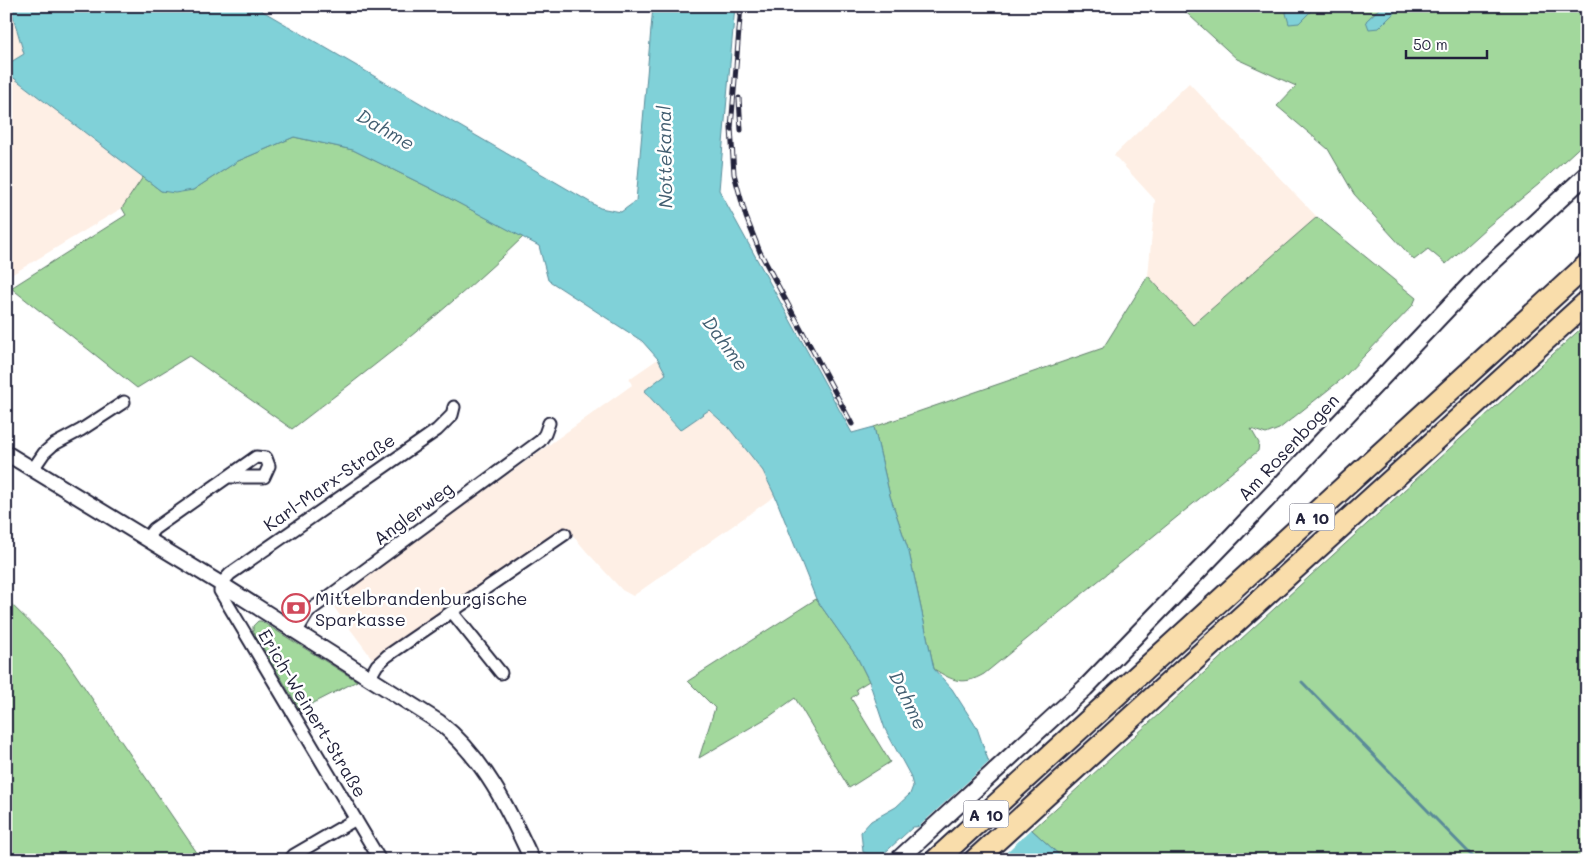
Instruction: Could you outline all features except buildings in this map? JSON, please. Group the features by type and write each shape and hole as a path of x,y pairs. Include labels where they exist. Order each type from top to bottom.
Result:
{"highway":[{"name":"A 10","path":"936,860 1587,265"},
{"name":"A 10","path":"975,860 1587,302"}],"main road":[{"name":"Am Rosenbogen","path":"898,860 1019,749 1118,654 1483,271 1587,174"}],"street":[{"path":"33,469 44,453 53,445 81,430 124,402"},
{"name":"Karl-Marx-Straße","path":"221,584 230,574 437,430 452,415 454,407"},
{"name":"Anglerweg","path":"297,631 309,611 540,441 549,423"},
{"path":"6,453 426,712 466,746 495,787 532,860"},
{"path":"146,539 154,529 228,477"},
{"path":"370,677 377,665 387,656 565,534"},
{"name":"Erich-Weinert-Straße","path":"221,584 220,591 225,600 380,860"},
{"path":"452,612 501,673"},
{"path":"290,860 356,819"}],"shaded area":[{"path":"6,6 10,6 24,54 6,65"},
{"path":"6,72 143,177 122,208 6,278"},
{"path":"1189,83 1317,217 1193,325 1148,276 1155,200 1114,155"},
{"path":"658,359 667,374 645,391 680,430 709,410 729,428 763,471 775,496 633,596 622,590 566,527 374,661 330,602 632,385 629,379"}],"green space":[{"path":"1179,6 1289,6 1286,13 1299,23 1316,6 1382,6 1366,21 1379,28 1401,6 1587,6 1587,140 1446,264 1428,249 1414,260 1354,194 1328,149 1277,106 1296,86 1237,59"},
{"path":"294,137 353,150 523,237 439,313 292,429 189,356 137,388 11,288 126,215 122,208 143,177 161,191 193,190 238,161"},
{"path":"1317,217 1416,298 1413,305 1343,378 1279,429 1266,434 1251,429 1259,443 1258,451 984,674 964,681 947,677 934,669 909,552 890,496 874,427 1103,348 1148,276 1193,325"},
{"path":"1587,323 1587,860 1065,860 1032,830"},
{"path":"6,599 61,653 202,860 6,860"},
{"path":"816,599 857,657 869,681 856,689 858,693 851,698 890,762 849,788 795,698 770,716 699,758 715,708 688,681"},
{"path":"258,621 261,621 357,681 300,710 253,631 253,626"}],"water":[{"path":"10,6 254,6 600,208 621,212 636,201 653,6 735,6 719,190 852,433 874,427 890,496 909,552 934,669 952,689 977,728 996,783 1032,830 1065,860 965,860 942,825 913,827 879,858 863,852 861,832 871,821 896,807 910,794 913,786 910,775 885,729 869,681 857,657 816,599 775,496 763,471 729,428 709,410 680,430 644,391 666,374 658,359 642,341 548,280 539,246 430,188 353,150 294,137 238,161 193,190 175,193 161,191 6,72 6,65 24,54"},
{"path":"1289,6 1316,6 1299,23 1289,24 1286,13"},
{"path":"1382,6 1401,6 1379,28 1369,29 1366,21"}],"pier":[{"path":"990,761 999,782 1033,828 998,860 962,860 941,827 916,829"}],"waterway":[{"path":"1302,682 1476,860"}],"railway":[{"path":"741,6 731,128 734,174 746,217 760,252 852,424"},
{"path":"739,98 741,130"}],"place":[{"name":"Mittelbrandenburgische Sparkasse","path":"296,608"}],"water label":[{"name":"Dahme","path":"386,129"},
{"name":"Nottekanal","path":"664,157"},
{"name":"Dahme","path":"726,343"},
{"name":"Dahme","path":"909,700"}]}
